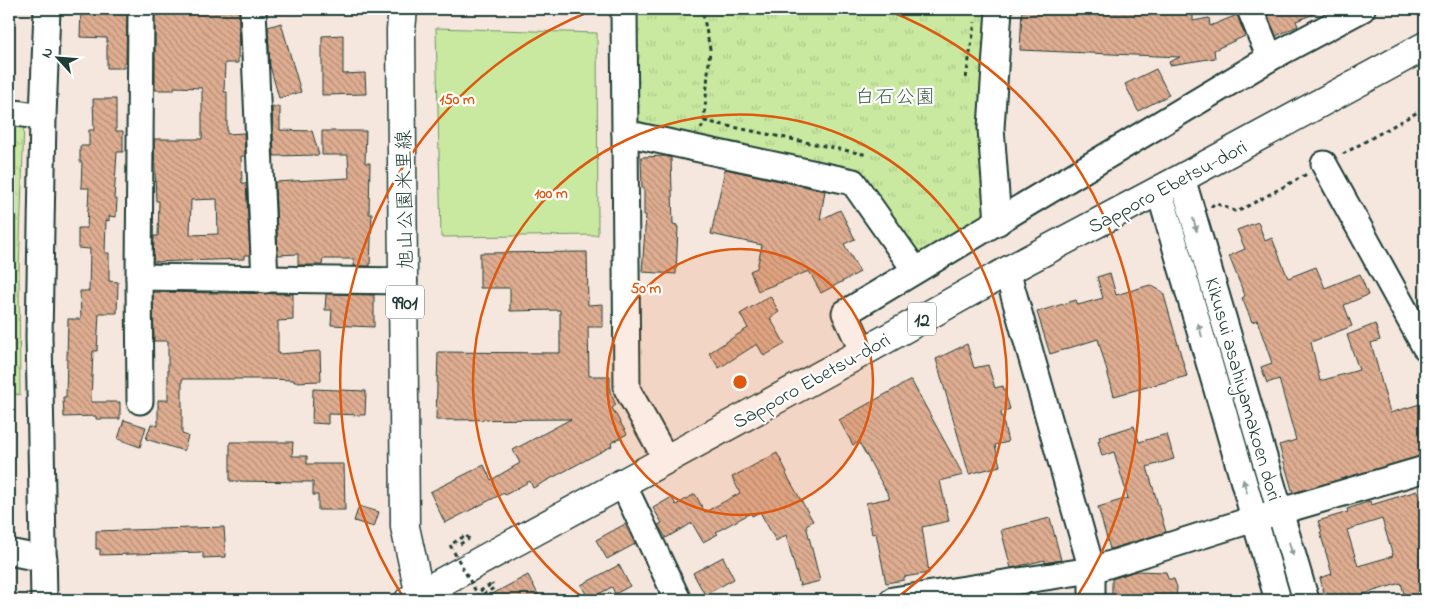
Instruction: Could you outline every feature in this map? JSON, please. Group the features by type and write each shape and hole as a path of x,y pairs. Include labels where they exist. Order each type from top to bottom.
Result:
{"main road":[{"name":"旭山公園米里線","path":"403,9 401,30 405,527 416,598"},
{"name":"Sapporo Ebetsu-dori","path":"416,598 622,482 1007,271 1425,46"}],"street":[{"path":"44,600 39,337 47,9"},
{"path":"140,401 141,9"},
{"path":"253,9 265,280"},
{"path":"624,9 626,389 666,459"},
{"path":"1250,9 1270,58"},
{"path":"862,352 845,313 1270,58 1362,9"},
{"path":"987,13 991,128 998,222"},
{"path":"9,112 43,117"},
{"path":"625,133 853,182 915,270"},
{"path":"1324,164 1425,348"},
{"name":"Kikusui asahiyamakoen dori","path":"1171,184 1280,512 1306,600"},
{"name":"Kikusui asahiyamakoen dori","path":"1171,184 1254,519 1278,600"},
{"path":"1007,271 1092,570 1092,600"},
{"path":"139,277 404,281"},
{"path":"893,600 1092,570 1254,519 1425,469"},
{"path":"622,482 678,600"},
{"path":"9,552 44,559"}],"path":[{"path":"693,148 704,121 710,49 702,9"},
{"path":"966,78 987,13"},
{"path":"704,121 868,155"},
{"path":"469,540 466,535 450,545 479,597 494,588 492,584 480,591"}],"green space":[{"name":"白石公園","path":"632,9 987,9 989,219 917,258 861,177 637,121"},
{"path":"436,28 597,33 598,235 441,237"},
{"path":"9,120 24,122 19,271 20,395 9,393"}],"building":[{"path":"81,9 127,10 126,62 124,62 124,68 107,68 107,38 80,37"},
{"path":"155,9 239,9 238,63 225,63 224,92 227,92 227,134 244,133 245,156 241,156 242,183 246,183 250,255 244,255 244,259 153,262 154,236 158,236 159,201 156,201 154,139 202,139 202,88 174,87 174,90 155,90","holes":["217,199 218,234 190,235 191,200"]},
{"path":"1022,9 1193,9 1193,21 1209,18 1210,26 1237,15 1245,36 1214,50 1215,58 1170,65 1169,62 1180,57 1020,50"},
{"path":"1265,9 1324,10 1296,21 1298,26 1276,36"},
{"path":"281,23 301,92 279,98 270,66 268,27"},
{"path":"343,35 343,74 365,73 366,94 322,95 322,36"},
{"path":"1156,69 1169,95 1138,111 1125,84"},
{"path":"93,99 116,99 116,131 123,131 123,152 117,152 114,199 117,199 116,217 109,216 109,221 106,220 105,253 109,253 109,281 118,282 117,313 99,313 97,351 93,351 91,402 120,402 120,419 96,419 96,416 64,417 63,397 66,397 68,319 81,319 80,291 89,291 90,249 78,248 78,228 87,228 89,188 81,188 82,162 80,162 80,146 89,146 89,130 94,130"},
{"path":"272,107 280,107 280,130 312,131 319,155 274,156"},
{"path":"322,131 366,131 365,163 370,163 369,214 372,214 370,266 354,266 354,259 323,259 322,265 298,265 298,254 278,255 275,182 349,178 348,155 322,155"},
{"path":"666,156 671,158 673,224 678,227 676,274 642,272 646,215 644,215 641,157"},
{"path":"725,169 825,191 820,220 840,210 855,239 844,244 860,272 821,293 809,271 758,291 750,271 757,268 762,245 711,234"},
{"path":"1258,222 1265,241 1272,238 1288,278 1316,267 1325,288 1360,274 1368,295 1344,305 1352,326 1311,342 1320,381 1359,370 1347,335 1375,324 1380,340 1371,343 1390,413 1420,404 1425,421 1425,455 1293,493 1279,445 1296,440 1279,379 1267,383 1261,367 1272,363 1257,320 1252,322 1242,298 1245,296 1229,256 1245,249 1237,230"},
{"path":"587,252 588,305 603,304 603,327 588,327 589,376 610,376 610,392 616,405 612,408 627,434 611,443 612,446 533,488 530,481 445,523 430,492 484,465 491,480 520,463 513,450 571,419 436,420 438,352 560,353 560,310 510,311 510,288 480,288 480,253"},
{"path":"1110,273 1116,295 1150,285 1163,292 1187,376 1114,396 1098,339 1050,354 1037,312 1076,300 1078,305 1103,298 1097,277"},
{"path":"153,292 293,294 293,320 278,321 278,354 320,351 321,381 182,379 182,434 188,436 184,451 146,439 151,424 158,426 158,400 168,400 168,341 154,341"},
{"path":"326,294 374,295 374,327 331,325 332,310 325,310"},
{"path":"770,296 779,312 770,318 785,344 764,356 757,344 719,368 709,353 748,328 740,314"},
{"path":"967,344 974,368 988,365 995,388 1003,386 1010,409 1001,412 1008,442 995,445 1000,466 969,474 936,359"},
{"path":"911,380 963,475 940,481 949,521 922,527 929,573 904,577 904,580 886,583 876,533 872,534 866,503 890,498 859,442 853,445 839,420"},
{"path":"313,389 366,391 365,415 328,414 328,424 312,423"},
{"path":"124,420 146,427 140,447 118,439"},
{"path":"1134,426 1139,442 1167,434 1174,459 1147,467 1166,532 1110,549 1098,507 1128,498 1114,452 1102,456 1098,441 1100,440 1099,437"},
{"path":"230,442 293,442 292,456 307,456 307,464 344,464 345,510 318,510 318,495 313,495 313,482 230,481"},
{"path":"777,453 787,472 786,474 813,521 806,525 820,581 800,586 786,535 776,541 760,512 752,516 751,513 716,532 718,534 703,542 692,523 666,538 658,525 662,523 653,508 672,497 676,505 695,494 705,512 740,493 732,477"},
{"path":"1417,491 1418,495 1425,493 1425,600 1406,600 1401,583 1343,600 1326,600 1320,578 1332,574 1318,521 1348,512 1347,509 1370,501 1371,505","holes":["1382,519 1393,556 1358,566 1347,530"]},
{"path":"359,506 379,512 374,527 354,521"},
{"path":"1050,518 1061,560 1045,563 1045,560 1011,568 1001,530"},
{"path":"625,524 635,544 607,559 596,540"},
{"path":"224,527 226,557 203,558 203,552 100,555 100,549 96,549 96,531"},
{"path":"723,557 734,579 705,595 693,573"},
{"path":"619,565 630,586 615,594 612,587 589,599 581,585"},
{"path":"1136,571 1166,572 1168,579 1174,579 1177,587 1176,600 1112,600 1112,579"},
{"path":"528,575 541,600 481,600"}]}
